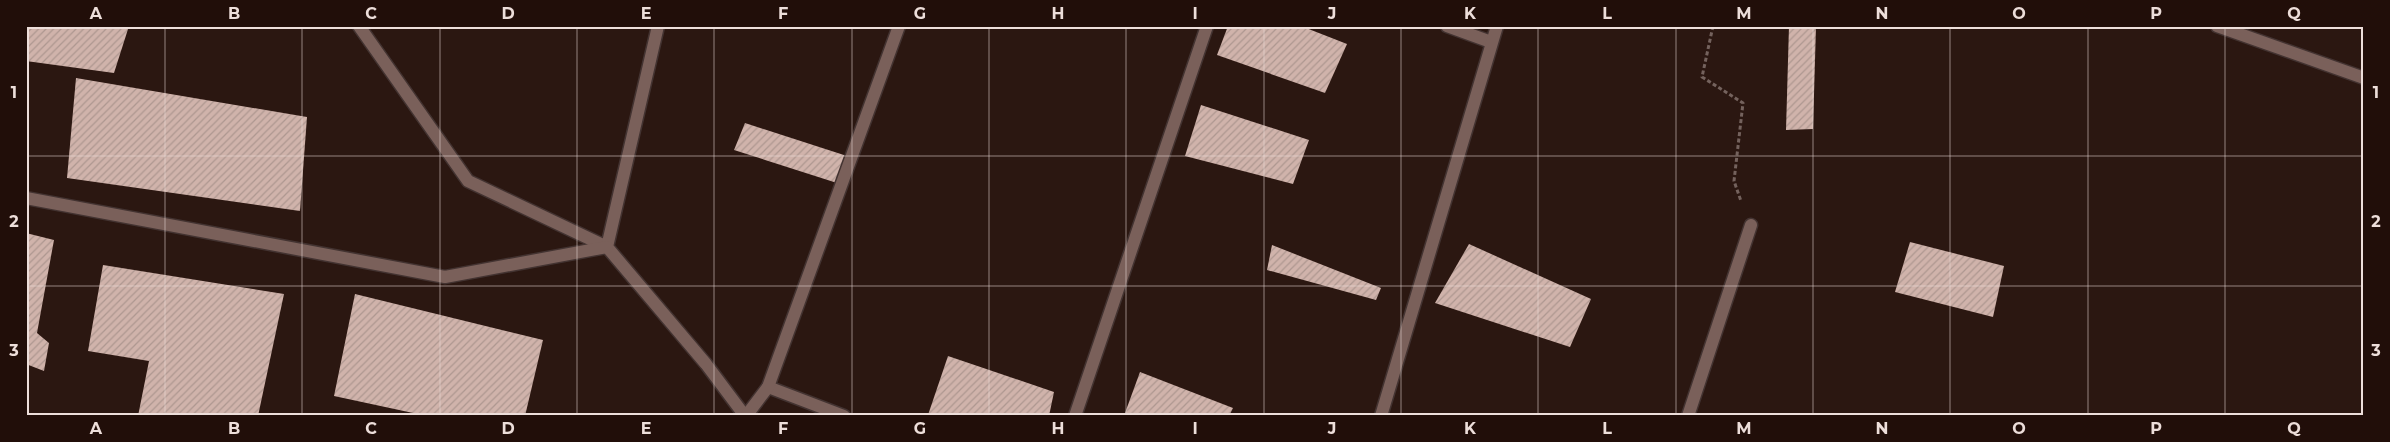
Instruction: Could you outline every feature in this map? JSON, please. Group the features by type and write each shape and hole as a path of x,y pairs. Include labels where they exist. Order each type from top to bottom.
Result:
{"street":[{"path":"359,26 468,181 607,247 706,364 746,416 768,387 899,26"},
{"path":"607,247 658,26"},
{"path":"1075,416 1207,26"},
{"path":"1446,26 1491,42"},
{"path":"1381,416 1497,26"},
{"path":"2217,26 2364,78"},
{"path":"26,198 445,277 607,247"},
{"path":"1688,416 1751,225"},
{"path":"768,387 844,416"}],"path":[{"path":"1713,26 1702,78 1743,103 1734,181 1751,225"}],"building":[{"path":"26,26 129,26 114,73 26,61"},
{"path":"1228,26 1301,26 1347,44 1325,93 1217,55"},
{"path":"1789,26 1816,26 1813,129 1786,130"},
{"path":"76,78 307,117 300,211 67,178"},
{"path":"1201,105 1309,140 1293,184 1185,156"},
{"path":"745,123 847,156 837,183 734,150"},
{"path":"26,233 54,240 37,333 49,343 44,371 26,364"},
{"path":"1910,242 2004,266 1993,317 1895,292"},
{"path":"1469,244 1591,299 1570,347 1435,303"},
{"path":"1272,245 1381,288 1376,300 1267,270"},
{"path":"103,265 284,294 258,416 138,416 149,361 88,351"},
{"path":"355,294 543,340 525,416 427,416 334,396"},
{"path":"948,356 1054,392 1049,416 928,415"},
{"path":"1140,372 1233,408 1229,416 1138,416 1125,413"}]}
